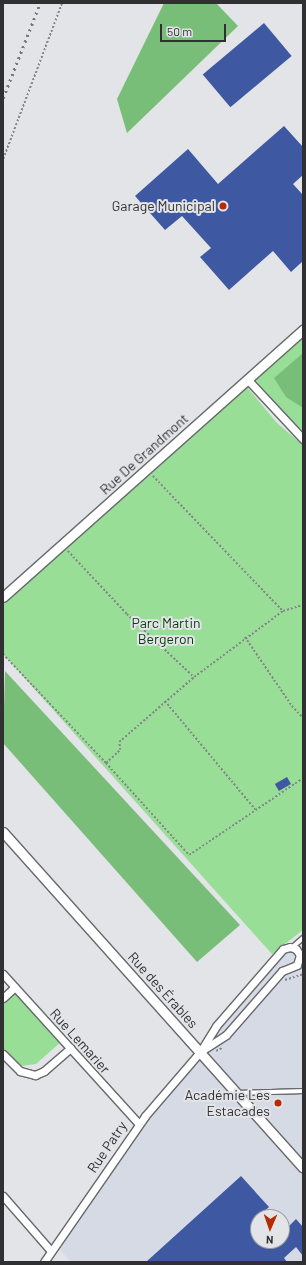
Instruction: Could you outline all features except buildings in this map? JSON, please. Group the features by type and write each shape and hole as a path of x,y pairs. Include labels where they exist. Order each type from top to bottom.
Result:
{"street":[{"name":"Rue De Grandmont","path":"3,598 303,330"},
{"path":"248,380 303,439"},
{"name":"Rue des Érables","path":"3,832 303,1168"},
{"name":"Rue Patry","path":"44,1262 139,1124 200,1052 216,1026 283,949 293,947 300,955 297,964 282,971 226,1035 200,1052"},
{"name":"Rue Lemarier","path":"3,974 139,1124"},
{"path":"3,998 15,987"},
{"path":"3,1054 20,1071 35,1076 44,1072 70,1048"},
{"path":"3,1196 52,1251"}],"lane":[{"name":"Rue Patry","path":"293,947 303,938"},
{"path":"237,1093 303,1091"}],"path":[{"path":"3,159 62,3"},
{"path":"147,470 283,611"},
{"path":"62,545 127,614 194,677"},
{"path":"106,763 120,750 119,742 194,677 245,637 283,611 303,605"},
{"path":"245,637 292,706 303,718"},
{"path":"3,654 106,763 189,855 303,778"},
{"path":"165,701 256,809"}],"shaded area":[{"name":"Académie Les Estacades","path":"303,939 303,1159 201,1047 288,949"},
{"path":"199,1051 303,1166 303,1262 71,1262 60,1250 134,1126"}],"green space":[{"path":"164,3 216,3 238,26 127,133 117,99"},
{"path":"303,329 303,431 285,415 251,375"},
{"path":"303,353 303,408 286,397 274,378"},
{"name":"Parc Martin Bergeron","path":"242,381 277,423 303,445 303,930 272,954 3,654 3,592"},
{"path":"5,671 240,925 197,962 3,743"},
{"path":"14,987 62,1041 36,1064 21,1066 3,1052 3,997"}],"railway":[{"path":"3,98 40,3"}],"place":[{"name":"Garage Municipal","path":"223,206"},
{"name":"Académie Les Estacades","path":"278,1103"}]}
